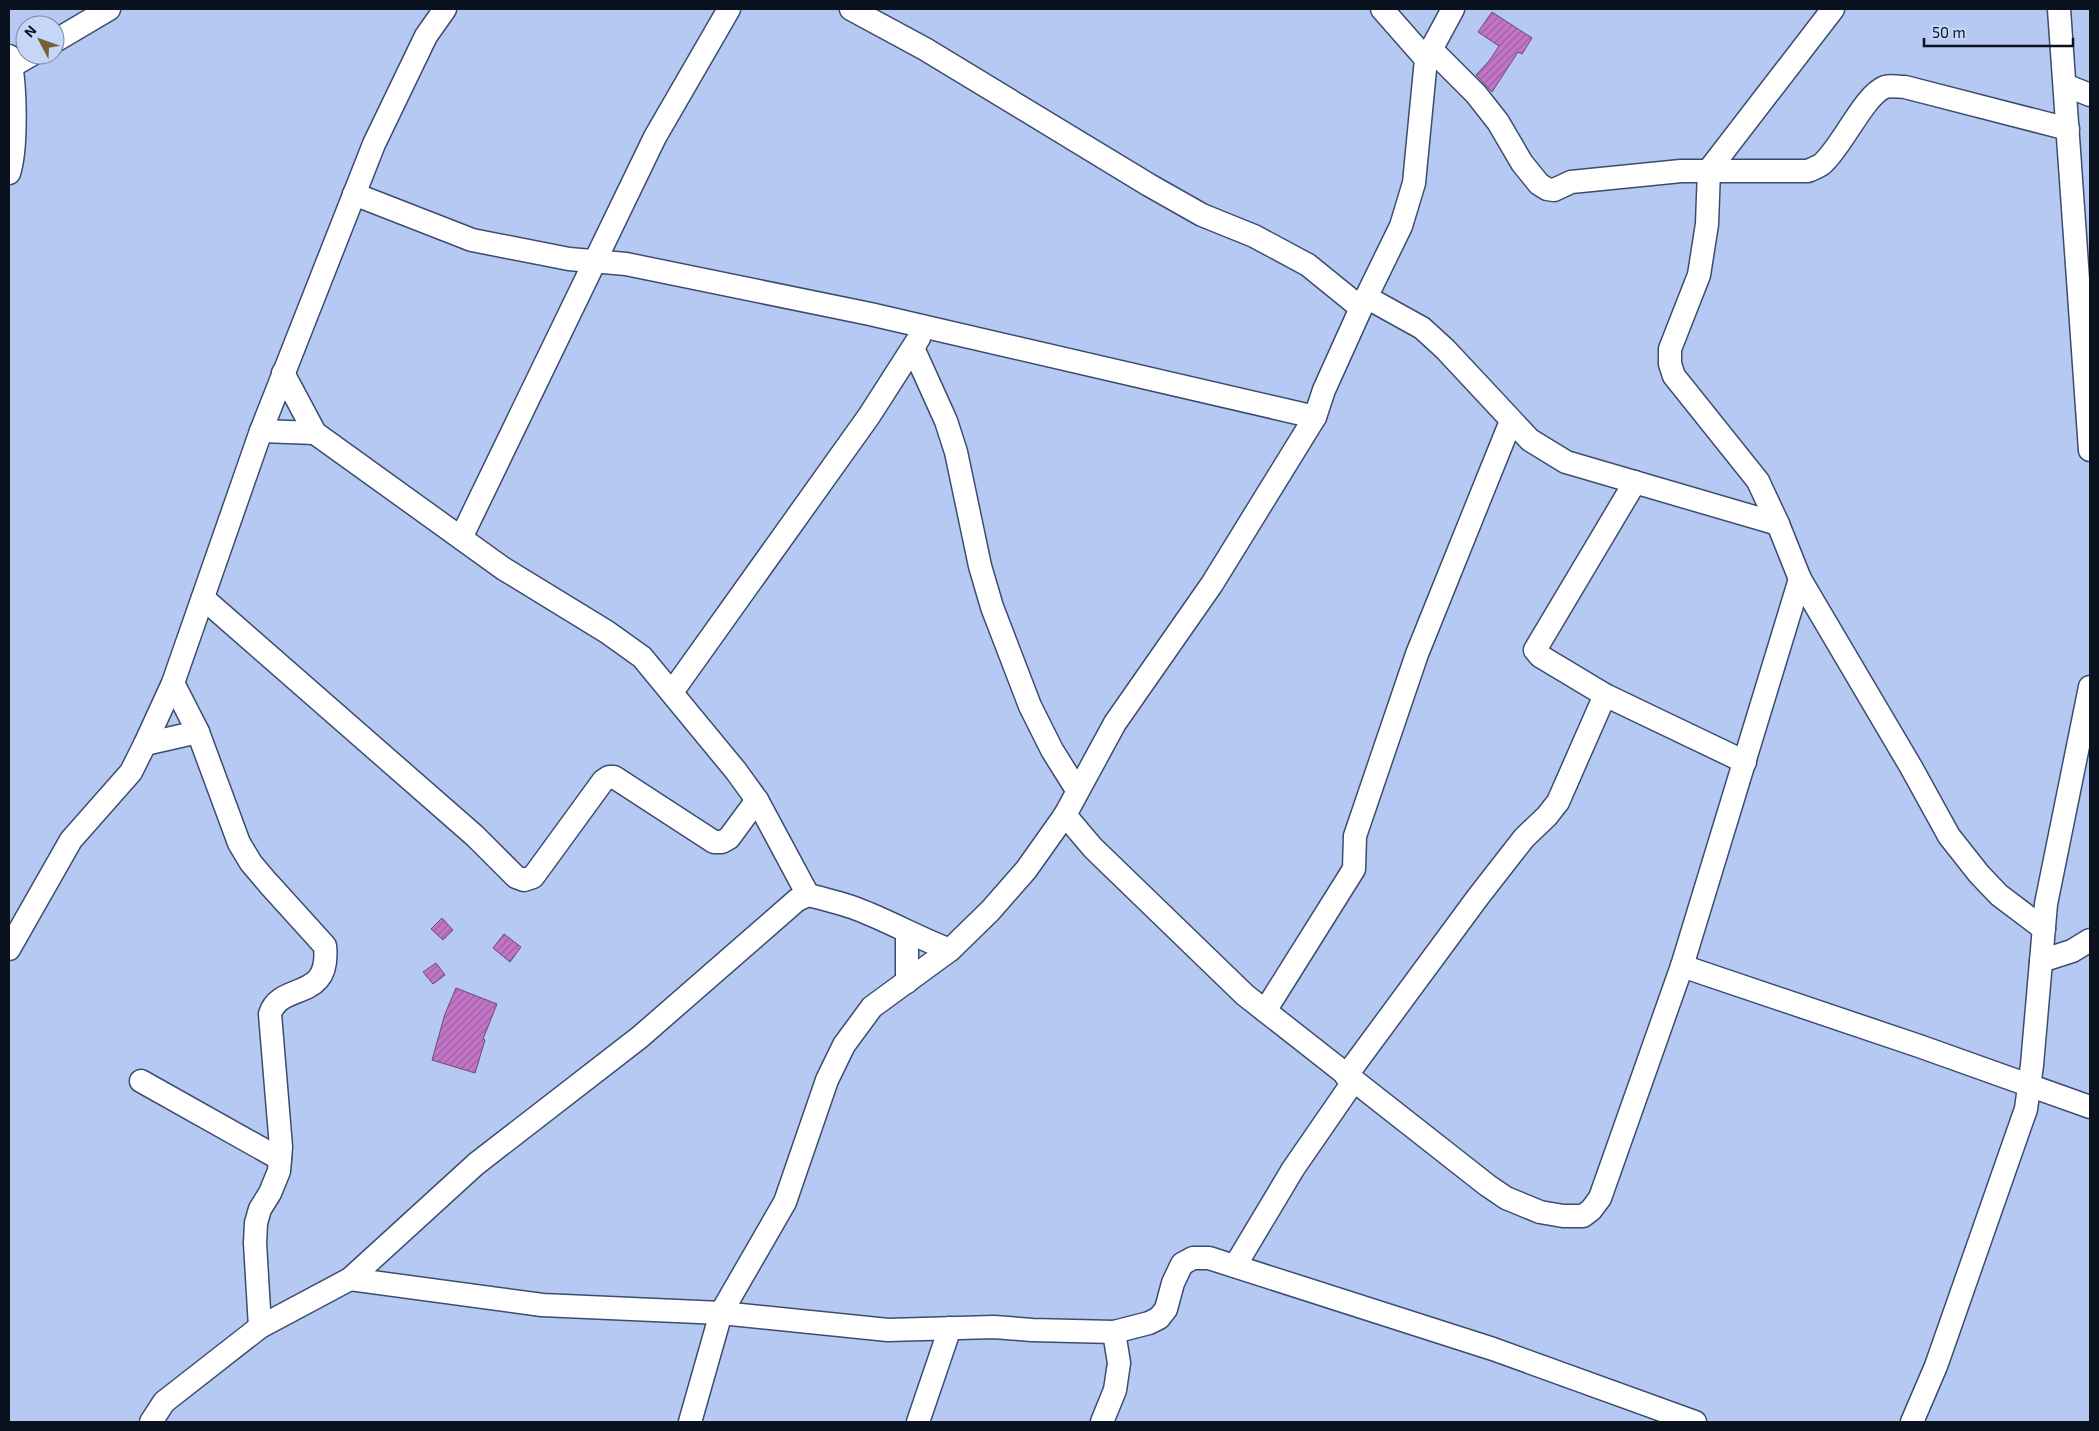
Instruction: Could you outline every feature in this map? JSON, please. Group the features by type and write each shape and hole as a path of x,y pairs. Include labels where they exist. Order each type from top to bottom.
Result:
{"street":[{"path":"65,35 109,9"},
{"path":"9,949 71,840 131,772 145,744 173,683 283,372 374,144 426,36 445,9"},
{"path":"461,538 655,137 729,9"},
{"path":"851,9 925,50 1149,186 1202,214 1254,236 1308,265 1364,302 1422,328 1530,440 1566,462 1778,524"},
{"path":"1382,9 1429,54 1476,94 1498,122 1522,163 1539,184 1547,189 1554,190 1571,182 1681,170 1808,171 1821,165 1837,147 1870,99 1888,86 1904,87 2068,120"},
{"path":"690,1422 721,1313 785,1202 826,1080 844,1045 872,1007 950,950 1008,892 1065,815 1115,723 1212,584 1315,417 1324,390 1401,226 1414,183 1429,54 1454,9"},
{"path":"1833,9 1709,170 1708,224 1699,276 1670,349 1670,364 1674,376 1758,481 1800,579 1906,758 1949,836 1979,874 1999,895 2044,929"},
{"path":"2059,9 2090,450"},
{"path":"9,173 14,117 10,61"},
{"path":"2065,85 2090,95"},
{"path":"2068,120 2090,101"},
{"path":"354,194 472,240 569,259 636,266 927,327 1315,417"},
{"path":"672,692 869,416 927,327"},
{"path":"913,348 946,421 956,452 980,566 992,607 1030,706 1052,750 1077,790"},
{"path":"283,372 315,433 504,569 607,632 642,657 736,771 757,800 808,895 855,908 886,921 907,933 950,950"},
{"path":"1265,1011 1354,868 1356,836 1417,654 1511,421"},
{"path":"261,431 315,433"},
{"path":"1635,482 1535,650 1540,656 1605,695 1745,762"},
{"path":"1065,815 1112,867 1245,995 1349,1079 1506,1198 1540,1212 1563,1216 1583,1216 1591,1210 1600,1198 1682,966 1800,579"},
{"path":"203,598 475,836 516,876 524,880 533,877 603,780 608,777 614,778 714,842 722,842 729,838 757,800"},
{"path":"173,683 198,732 239,843 268,884 326,946 327,959 322,975 316,983 272,1006 270,1014 281,1147 279,1171 270,1193 260,1209 256,1224 255,1243 260,1327"},
{"path":"1912,1422 1940,1357 2026,1109 2046,904 2090,687"},
{"path":"1236,1266 1349,1079 1478,897 1524,838 1547,816 1558,802 1605,695"},
{"path":"145,744 198,732"},
{"path":"151,1422 164,1402 260,1327 350,1279 476,1164 633,1042 786,909 808,895"},
{"path":"906,982 907,933"},
{"path":"2041,961 2072,951 2090,940"},
{"path":"1682,966 1919,1046 2090,1107"},
{"path":"140,1081 280,1159"},
{"path":"350,1279 542,1305 721,1313 888,1330 994,1327 1114,1332 1149,1324 1159,1318 1166,1309 1173,1283 1182,1264 1193,1258 1209,1258 1493,1349 1696,1422"},
{"path":"918,1422 950,1328"},
{"path":"1102,1422 1115,1390 1119,1364 1114,1332"}],"building":[{"path":"1492,12 1532,38 1522,54 1518,52 1492,92 1476,75 1499,46 1478,32"},
{"path":"442,918 453,930 443,940 431,929"},
{"path":"504,934 521,947 510,962 493,948"},
{"path":"436,963 445,975 433,984 423,972"},
{"path":"456,988 497,1004 483,1039 485,1040 475,1073 432,1060 445,1014"}]}
